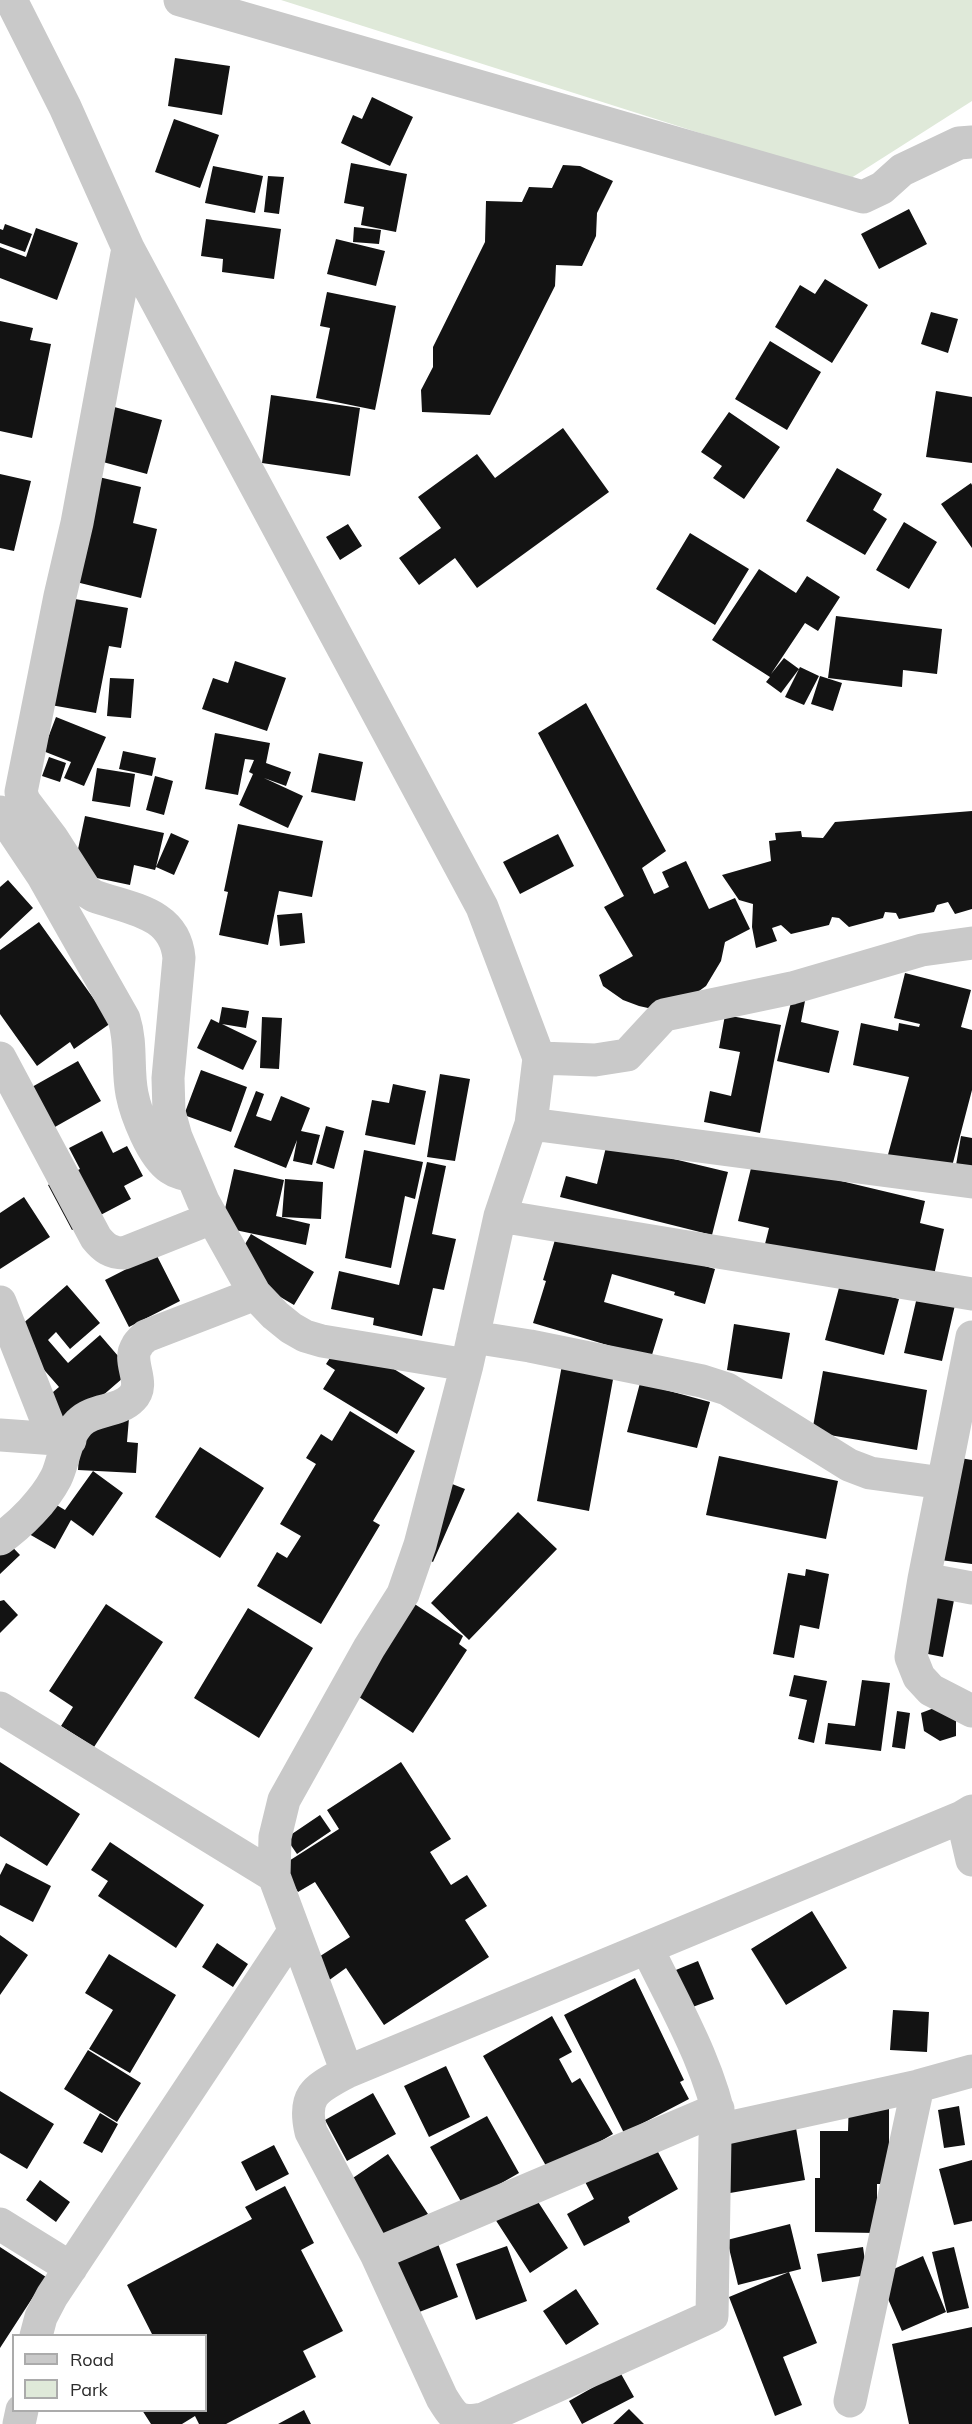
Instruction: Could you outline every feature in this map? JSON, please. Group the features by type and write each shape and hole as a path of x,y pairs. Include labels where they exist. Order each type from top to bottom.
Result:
{"street":[{"path":"11,0 65,107 128,248 482,907 539,1058 531,1124 500,1216 470,1351 420,1545 403,1594 364,1657 284,1800 275,1837 274,1876 293,1933 347,2072"},
{"path":"180,0 863,197 882,188 902,170 959,143 972,142"},
{"path":"128,248 77,522 57,607 21,792 24,801 52,838 86,891 94,896 155,917 169,928 177,940 180,958 168,1078 169,1113 176,1137 212,1218 255,1294 275,1315 305,1336 322,1341 470,1351 530,1346 710,1384 735,1394 849,1465 870,1473 943,1483"},
{"path":"0,812 43,876 124,1019 128,1032 132,1092 136,1107 158,1156 177,1173 192,1175"},
{"path":"539,1058 595,1060 627,1055 664,1015 792,988 922,950 972,942"},
{"path":"0,1058 96,1238 104,1248 115,1253 124,1253 212,1218"},
{"path":"531,1124 972,1182"},
{"path":"500,1216 972,1294"},
{"path":"0,1435 62,1439 93,1413 120,1406 132,1399 138,1389 134,1359 135,1347 146,1336 255,1294"},
{"path":"0,1302 62,1439 55,1479 34,1509 0,1539"},
{"path":"972,1336 911,1657 919,1677 931,1690 972,1711"},
{"path":"924,1579 972,1587"},
{"path":"0,1708 274,1876"},
{"path":"647,1948 699,2054 720,2119 716,2138 712,2316 483,2419 466,2422 454,2416 442,2398 376,2254 311,2132 307,2113 311,2098 324,2085 347,2072 967,1814 972,1860"},
{"path":"37,2334 48,2303 293,1933"},
{"path":"376,2254 720,2119 918,2086 972,2071"},
{"path":"850,2401 918,2086"},
{"path":"0,2224 71,2268"}],"green space":[{"path":"281,0 972,0 972,101 848,180"}],"building":[{"path":"175,58 230,66 222,115 168,106"},
{"path":"372,97 413,117 390,166 341,143 353,115 362,119"},
{"path":"174,119 219,135 200,188 155,172"},
{"path":"351,163 407,174 396,232 361,225 364,207 344,203"},
{"path":"563,165 580,166 613,181 597,213 596,236 582,266 556,265 555,286 490,415 422,412 421,390 433,367 433,347 485,242 486,201 522,202 529,187 552,188"},
{"path":"213,166 263,176 255,213 205,203"},
{"path":"268,176 284,177 279,214 264,212"},
{"path":"909,209 927,244 879,269 861,234"},
{"path":"206,219 281,229 274,279 222,272 223,259 201,256"},
{"path":"5,224 32,234 25,252 0,243 0,229 3,230"},
{"path":"354,227 381,230 379,244 353,242"},
{"path":"36,228 78,243 57,300 0,278 0,247 26,257"},
{"path":"336,239 385,251 376,286 327,274"},
{"path":"825,279 868,305 832,363 775,327 800,285 815,294"},
{"path":"327,292 396,306 375,410 316,398 330,328 320,326"},
{"path":"931,312 958,319 948,353 921,344"},
{"path":"0,321 33,328 30,340 51,344 32,438 0,431"},
{"path":"770,341 821,372 787,430 735,399"},
{"path":"936,391 972,397 972,463 926,457"},
{"path":"271,395 360,408 350,476 262,463"},
{"path":"107,405 162,420 147,474 92,459"},
{"path":"729,412 780,447 744,499 713,478 722,466 701,452"},
{"path":"563,428 609,492 477,588 455,558 419,585 399,558 441,528 418,497 477,454 495,478"},
{"path":"837,468 882,494 873,510 887,519 865,555 806,521"},
{"path":"0,474 31,481 14,551 0,548"},
{"path":"86,474 141,487 133,523 157,529 141,598 68,580"},
{"path":"971,483 972,485 972,548 941,504"},
{"path":"904,522 937,542 909,589 876,570"},
{"path":"348,524 362,546 340,560 326,537"},
{"path":"690,533 749,569 715,625 656,589"},
{"path":"759,569 796,593 807,576 840,597 818,631 805,623 771,674 784,658 799,669 781,693 766,682 770,677 712,640"},
{"path":"69,598 128,608 121,648 109,646 96,713 45,704"},
{"path":"836,616 942,629 937,674 903,670 902,687 828,678"},
{"path":"235,661 286,678 267,731 202,709 213,678 228,683"},
{"path":"800,667 819,676 804,705 785,697"},
{"path":"820,676 842,683 833,711 811,704"},
{"path":"110,678 134,679 131,718 107,716"},
{"path":"586,703 666,851 642,868 654,894 669,887 662,872 686,861 709,909 735,898 750,929 725,942 721,961 706,986 685,1001 657,1010 623,1000 603,986 599,975 633,956 604,907 624,896 538,733"},
{"path":"56,717 106,737 84,786 64,778 71,762 43,751"},
{"path":"215,733 270,743 266,763 291,772 286,786 264,778 303,796 288,828 239,805 253,774 249,772 254,760 245,759 238,795 205,789"},
{"path":"123,751 156,758 152,776 119,769"},
{"path":"319,753 363,762 355,801 311,792"},
{"path":"49,757 66,763 60,782 42,776"},
{"path":"97,768 135,774 130,807 92,801"},
{"path":"155,776 173,781 164,815 146,810"},
{"path":"972,811 972,909 955,914 948,902 937,905 934,912 899,919 896,913 885,912 883,918 849,927 839,918 832,917 829,925 791,934 781,925 772,928 777,941 756,948 752,927 753,904 739,900 722,875 771,861 769,841 776,840 775,833 801,831 802,837 823,838 835,822"},
{"path":"85,816 164,833 155,870 134,865 130,885 73,873"},
{"path":"238,824 323,841 312,897 279,891 268,945 219,935 228,892 224,891"},
{"path":"171,833 189,841 174,875 156,867"},
{"path":"558,834 574,866 520,894 503,862"},
{"path":"8,880 33,908 0,939 0,887"},
{"path":"302,913 305,943 280,946 277,915"},
{"path":"39,922 111,1023 74,1049 70,1042 37,1066 0,1014 0,950"},
{"path":"905,973 971,990 961,1027 972,1030 972,1090 949,1178 886,1162 909,1077 853,1065 861,1023 898,1031 899,1023 919,1027 920,1024 894,1018"},
{"path":"792,998 805,1001 801,1022 839,1031 829,1073 777,1061"},
{"path":"222,1007 249,1011 246,1028 222,1024 257,1041 243,1070 197,1048 211,1019 219,1023"},
{"path":"725,1015 781,1025 760,1133 704,1122 710,1091 731,1096 740,1052 719,1048"},
{"path":"262,1017 282,1018 279,1069 260,1068"},
{"path":"78,1061 101,1101 39,1136 16,1096"},
{"path":"201,1070 247,1087 231,1132 184,1115"},
{"path":"440,1074 470,1079 455,1161 427,1157"},
{"path":"393,1084 426,1091 415,1145 365,1135 372,1100 389,1103"},
{"path":"256,1091 264,1094 256,1116 271,1121 281,1096 310,1108 301,1131 320,1135 312,1165 293,1161 297,1140 286,1168 234,1147"},
{"path":"326,1126 344,1131 334,1169 316,1163"},
{"path":"102,1131 113,1153 127,1146 143,1176 124,1186 131,1199 72,1230 48,1185 80,1169 69,1148"},
{"path":"961,1136 972,1138 972,1174 955,1171"},
{"path":"607,1143 728,1172 712,1235 560,1197 566,1176 597,1184"},
{"path":"364,1150 423,1162 415,1199 405,1196 391,1268 345,1258"},
{"path":"753,1160 925,1201 920,1223 944,1229 933,1280 765,1244 769,1228 738,1221"},
{"path":"427,1162 446,1166 432,1234 456,1239 444,1290 433,1288 422,1336 373,1325 374,1318 331,1309 339,1271 399,1285"},
{"path":"234,1169 284,1180 276,1216 310,1224 306,1245 221,1227"},
{"path":"285,1179 323,1182 321,1219 282,1217"},
{"path":"24,1197 50,1237 0,1269 0,1213"},
{"path":"560,1223 715,1269 705,1304 674,1295 675,1292 612,1274 604,1302 663,1319 651,1358 533,1323"},
{"path":"251,1234 314,1272 294,1305 231,1268"},
{"path":"156,1254 180,1301 129,1327 105,1280"},
{"path":"840,1284 899,1299 884,1355 825,1340"},
{"path":"67,1285 100,1323 70,1349 56,1332 48,1340 68,1363 100,1335 131,1371 64,1429 40,1403 59,1387 12,1333"},
{"path":"917,1297 955,1305 942,1361 904,1353"},
{"path":"734,1324 790,1333 782,1379 727,1370"},
{"path":"343,1338 425,1388 397,1434 323,1389 335,1370 326,1364"},
{"path":"562,1365 614,1374 589,1511 537,1501"},
{"path":"823,1371 927,1390 917,1450 812,1432"},
{"path":"640,1383 710,1402 697,1448 627,1432"},
{"path":"350,1411 415,1451 373,1521 380,1525 321,1624 257,1586 277,1552 287,1558 301,1536 280,1524 316,1464 306,1458 321,1434 332,1441"},
{"path":"82,1416 129,1418 127,1442 138,1443 136,1473 78,1470"},
{"path":"200,1447 264,1488 220,1558 155,1517"},
{"path":"719,1456 838,1481 826,1539 706,1515"},
{"path":"948,1456 972,1460 972,1564 932,1559"},
{"path":"93,1471 123,1493 93,1536 71,1520 55,1549 29,1534 48,1500 65,1510"},
{"path":"447,1482 465,1489 433,1562 416,1554"},
{"path":"518,1512 557,1549 469,1640 431,1603"},
{"path":"0,1534 20,1555 0,1574"},
{"path":"806,1569 829,1574 819,1629 800,1625 794,1658 773,1654 788,1573 805,1576"},
{"path":"911,1586 955,1595 943,1657 898,1648"},
{"path":"401,1595 463,1636 459,1644 467,1650 413,1733 356,1695"},
{"path":"4,1600 18,1615 0,1633 0,1601"},
{"path":"106,1604 163,1642 94,1747 61,1726 73,1707 49,1691"},
{"path":"248,1608 313,1648 259,1738 194,1698"},
{"path":"794,1675 827,1681 814,1743 798,1739 807,1700 789,1696"},
{"path":"862,1680 890,1683 881,1751 825,1744 828,1723 855,1726"},
{"path":"942,1705 956,1717 956,1736 940,1741 924,1731 921,1713"},
{"path":"897,1711 910,1713 905,1749 892,1747"},
{"path":"0,1762 80,1814 47,1866 0,1836"},
{"path":"401,1762 451,1839 430,1852 451,1885 467,1875 487,1906 465,1920 489,1957 384,2025 346,1968 328,1981 314,1960 350,1937 315,1882 298,1892 281,1866 339,1829 327,1810"},
{"path":"320,1815 331,1831 297,1854 286,1838"},
{"path":"110,1842 204,1905 176,1948 98,1896 108,1881 91,1870"},
{"path":"6,1863 51,1886 33,1922 0,1905 0,1875"},
{"path":"812,1911 847,1968 786,2005 751,1949"},
{"path":"0,1935 28,1955 0,1995"},
{"path":"217,1943 248,1964 233,1987 202,1967"},
{"path":"109,1954 176,1995 130,2073 89,2049 113,2010 85,1993"},
{"path":"698,1961 714,1999 682,2011 666,1974"},
{"path":"635,1978 684,2080 680,2082 689,2099 624,2133 564,2015"},
{"path":"893,2010 929,2012 927,2052 890,2050"},
{"path":"552,2016 572,2052 559,2059 572,2083 580,2078 613,2134 549,2171 483,2056"},
{"path":"88,2050 141,2083 117,2122 64,2089"},
{"path":"446,2066 470,2117 429,2137 404,2086"},
{"path":"0,2091 54,2124 27,2169 0,2153"},
{"path":"373,2093 396,2134 347,2161 325,2120"},
{"path":"849,2100 889,2100 889,2184 877,2184 877,2233 815,2232 815,2178 820,2178 820,2131 848,2131"},
{"path":"959,2106 965,2145 944,2148 938,2110"},
{"path":"100,2113 118,2124 102,2153 83,2143"},
{"path":"487,2116 519,2173 463,2205 430,2147"},
{"path":"796,2128 805,2180 730,2193 721,2141"},
{"path":"651,2139 678,2189 628,2217 630,2222 584,2246 567,2214 594,2199 582,2176"},
{"path":"274,2145 289,2174 256,2191 241,2162"},
{"path":"388,2154 428,2214 387,2242 347,2182"},
{"path":"972,2160 972,2221 954,2225 939,2169"},
{"path":"40,2180 70,2202 56,2222 26,2200"},
{"path":"285,2186 314,2243 301,2250 343,2331 303,2351 316,2377 226,2424 199,2424 195,2416 182,2424 151,2424 143,2412 207,2412 207,2334 152,2334 127,2285 252,2219 245,2207"},
{"path":"533,2194 568,2248 530,2273 495,2219"},
{"path":"790,2224 801,2269 738,2285 727,2240"},
{"path":"437,2241 458,2297 409,2316 388,2260"},
{"path":"507,2246 527,2301 476,2320 456,2264"},
{"path":"0,2247 46,2277 0,2348"},
{"path":"863,2247 867,2275 822,2282 817,2254"},
{"path":"954,2247 969,2308 947,2313 932,2252"},
{"path":"923,2256 946,2312 902,2331 878,2276"},
{"path":"789,2272 817,2343 783,2357 802,2405 775,2416 729,2297"},
{"path":"576,2289 599,2324 566,2345 543,2311"},
{"path":"972,2327 972,2424 909,2424 892,2344"},
{"path":"620,2372 634,2397 582,2424 569,2401"},
{"path":"629,2409 644,2424 613,2424"},
{"path":"304,2410 311,2424 278,2424"}]}
